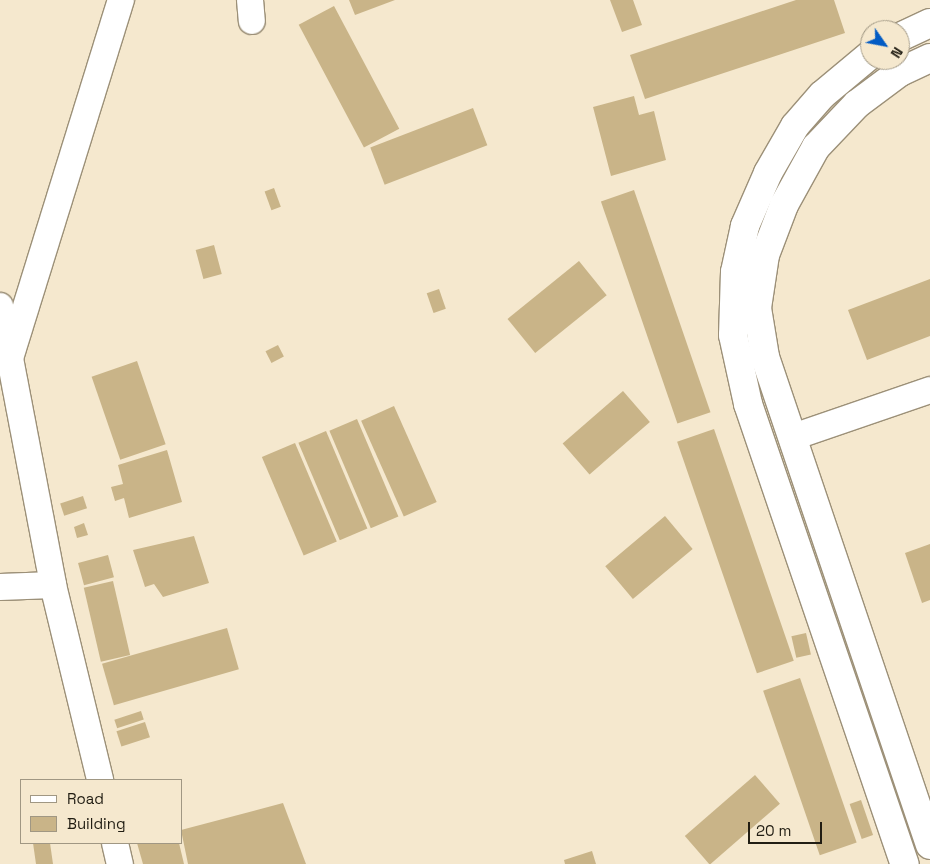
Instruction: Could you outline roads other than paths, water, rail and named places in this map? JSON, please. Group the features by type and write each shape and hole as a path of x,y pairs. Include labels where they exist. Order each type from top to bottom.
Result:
{"street":[{"path":"5,365 121,0"},
{"path":"910,32 930,23"},
{"path":"928,832 765,357 757,308 765,255 784,205 816,147 857,104 900,72 930,58"},
{"path":"860,63 822,95 795,126 768,173 745,226 735,272 733,335 748,404 905,864"},
{"path":"0,306 5,365 53,585 100,779"},
{"path":"793,437 930,390"},
{"path":"0,587 53,585"},
{"path":"115,844 120,864"}]}
